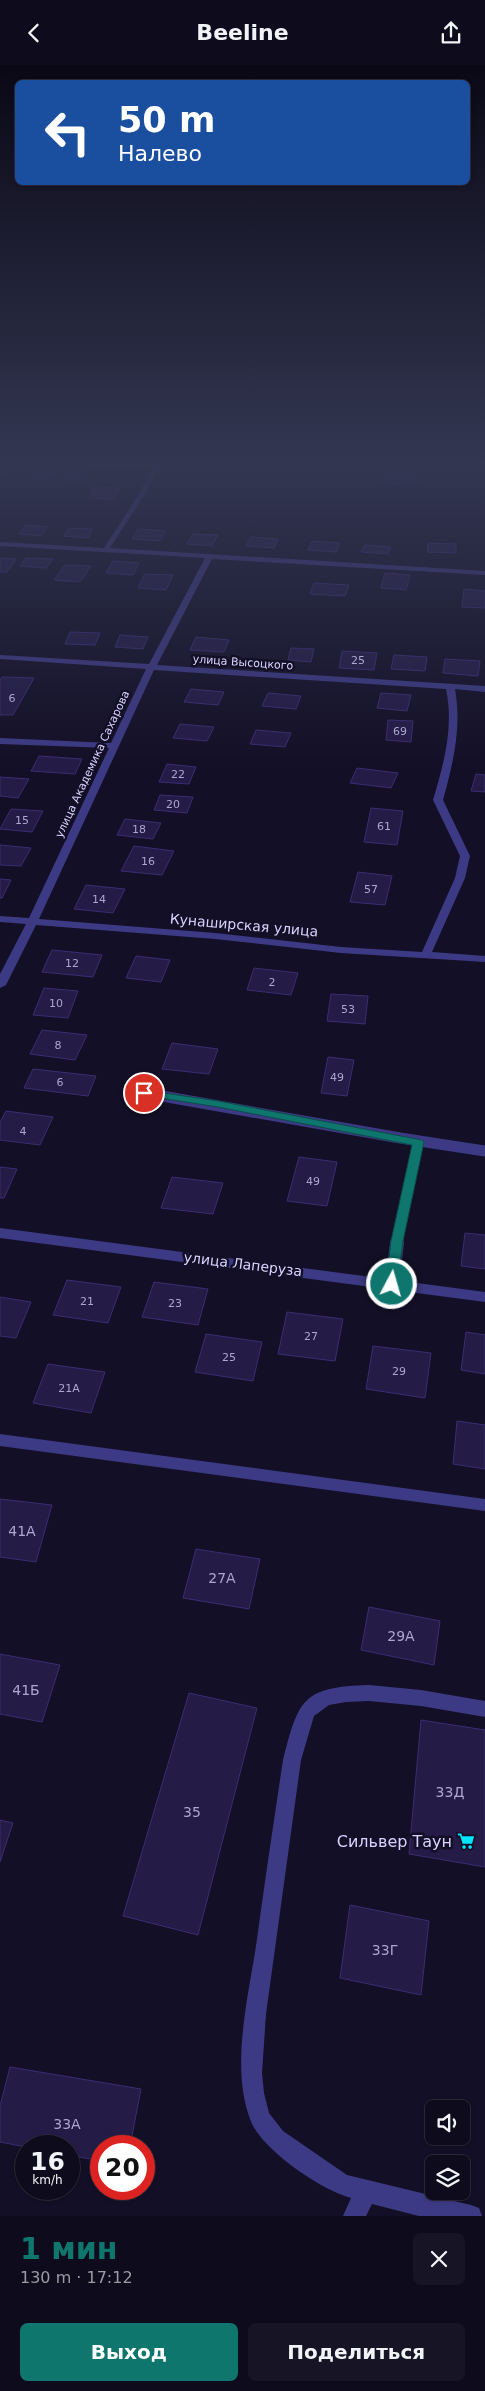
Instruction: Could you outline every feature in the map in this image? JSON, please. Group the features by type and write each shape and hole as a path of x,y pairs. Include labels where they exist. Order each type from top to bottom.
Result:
{"street":[{"name":"улица Академика Сахарова","path":"0,985 32,922 151,668 164,647 206,563"},
{"path":"329,563 485,573"},
{"name":"улица Высоцкого","path":"0,657 485,689"},
{"path":"426,955 460,878 465,856 438,800 452,752 455,705 450,687"},
{"path":"0,741 114,746"},
{"name":"Кунаширская улица","path":"0,919 215,936 342,950 485,959"},
{"name":"улица Лаперуза","path":"0,1233 485,1297"},
{"path":"0,1440 485,1505"},
{"path":"471,2216 366,2192 342,2185 324,2174 275,2139 260,2118 253,2093 251,2073 256,2014 292,1760 297,1738 310,1706 328,1696 362,1692 485,1709"},
{"path":"354,2216 366,2192"}],"lane":[{"path":"144,1093 218,1104 418,1142 485,1151"},
{"path":"392,1284 397,1241 418,1142"}],"building":[{"path":"0,563 13,563 7,572 0,572"},
{"path":"22,563 50,563 46,568 20,566"},
{"path":"112,563 139,563 133,575 106,573"},
{"path":"65,565 91,566 80,582 54,580"},
{"path":"385,573 410,575 406,590 381,588"},
{"path":"145,574 173,575 166,590 138,588"},
{"path":"314,583 349,585 345,596 310,594"},
{"path":"464,589 485,591 485,608 462,607"},
{"path":"70,632 100,633 95,645 65,644"},
{"path":"120,635 148,637 143,649 115,647"},
{"path":"196,637 229,640 224,652 190,650"},
{"path":"291,648 314,649 311,662 288,660"},
{"path":"342,651 377,653 374,670 339,668"},
{"path":"394,655 427,657 425,671 391,669"},
{"path":"445,659 480,661 478,676 443,673"},
{"path":"2,677 34,678 13,715 0,715 0,680"},
{"path":"191,689 224,692 218,705 184,702"},
{"path":"268,693 301,696 296,709 262,706"},
{"path":"381,693 411,695 407,711 377,708"},
{"path":"388,720 413,721 411,742 386,740"},
{"path":"180,724 214,727 207,741 173,738"},
{"path":"256,730 291,733 285,747 250,744"},
{"path":"39,756 82,759 75,774 31,771"},
{"path":"167,764 196,767 189,784 159,782"},
{"path":"357,768 398,773 391,788 350,783"},
{"path":"476,774 485,775 485,792 471,791"},
{"path":"0,777 29,779 18,798 0,796"},
{"path":"160,795 193,797 187,813 154,810"},
{"path":"371,808 403,811 397,845 364,842"},
{"path":"11,809 43,811 32,832 0,829"},
{"path":"125,819 161,823 153,839 117,835"},
{"path":"0,845 31,848 21,866 0,865"},
{"path":"134,846 174,851 162,875 121,871"},
{"path":"358,872 392,876 385,905 350,902"},
{"path":"0,879 11,880 2,898 0,898"},
{"path":"86,885 125,889 113,913 74,909"},
{"path":"52,950 102,955 93,977 42,972"},
{"path":"136,956 170,960 161,982 126,978"},
{"path":"254,968 298,973 291,995 247,990"},
{"path":"44,988 78,991 68,1018 33,1015"},
{"path":"331,994 368,996 365,1024 327,1021"},
{"path":"42,1030 87,1035 75,1060 30,1054"},
{"path":"172,1043 218,1049 209,1074 162,1069"},
{"path":"328,1057 354,1060 347,1096 321,1093"},
{"path":"33,1069 96,1076 88,1096 24,1088"},
{"path":"6,1111 53,1117 40,1145 0,1140 0,1122"},
{"path":"299,1157 337,1162 327,1206 287,1201"},
{"path":"0,1167 17,1169 4,1198 0,1198"},
{"path":"172,1177 223,1183 213,1214 161,1208"},
{"path":"465,1233 485,1235 485,1269 461,1266"},
{"path":"67,1280 121,1287 108,1323 53,1315"},
{"path":"154,1282 208,1289 198,1325 142,1317"},
{"path":"0,1297 31,1302 16,1338 0,1336"},
{"path":"287,1312 343,1319 335,1361 278,1354"},
{"path":"466,1332 485,1335 485,1374 461,1370"},
{"path":"206,1334 262,1342 253,1381 195,1372"},
{"path":"373,1346 431,1353 425,1398 366,1389"},
{"path":"48,1364 105,1372 91,1413 33,1403"},
{"path":"457,1421 485,1425 485,1469 453,1464"},
{"path":"0,1499 52,1505 36,1562 0,1557"},
{"path":"196,1549 260,1559 249,1609 183,1598"},
{"path":"369,1607 440,1621 434,1665 361,1650"},
{"path":"0,1654 60,1665 42,1722 0,1714"},
{"path":"189,1693 257,1708 198,1935 123,1916"},
{"path":"421,1720 485,1730 485,1867 409,1854"},
{"path":"0,1820 13,1823 0,1862"},
{"path":"350,1905 429,1921 421,1995 340,1978"},
{"path":"10,2067 141,2089 132,2135 90,2135 90,2159 80,2157 80,2135 15,2135 15,2145 0,2142 0,2106"}],"place":[{"name":"Сильвер Таун","path":"466,1841"}],"route":[{"path":"144,1093 218,1104 418,1142 397,1241 392,1284"}]}
